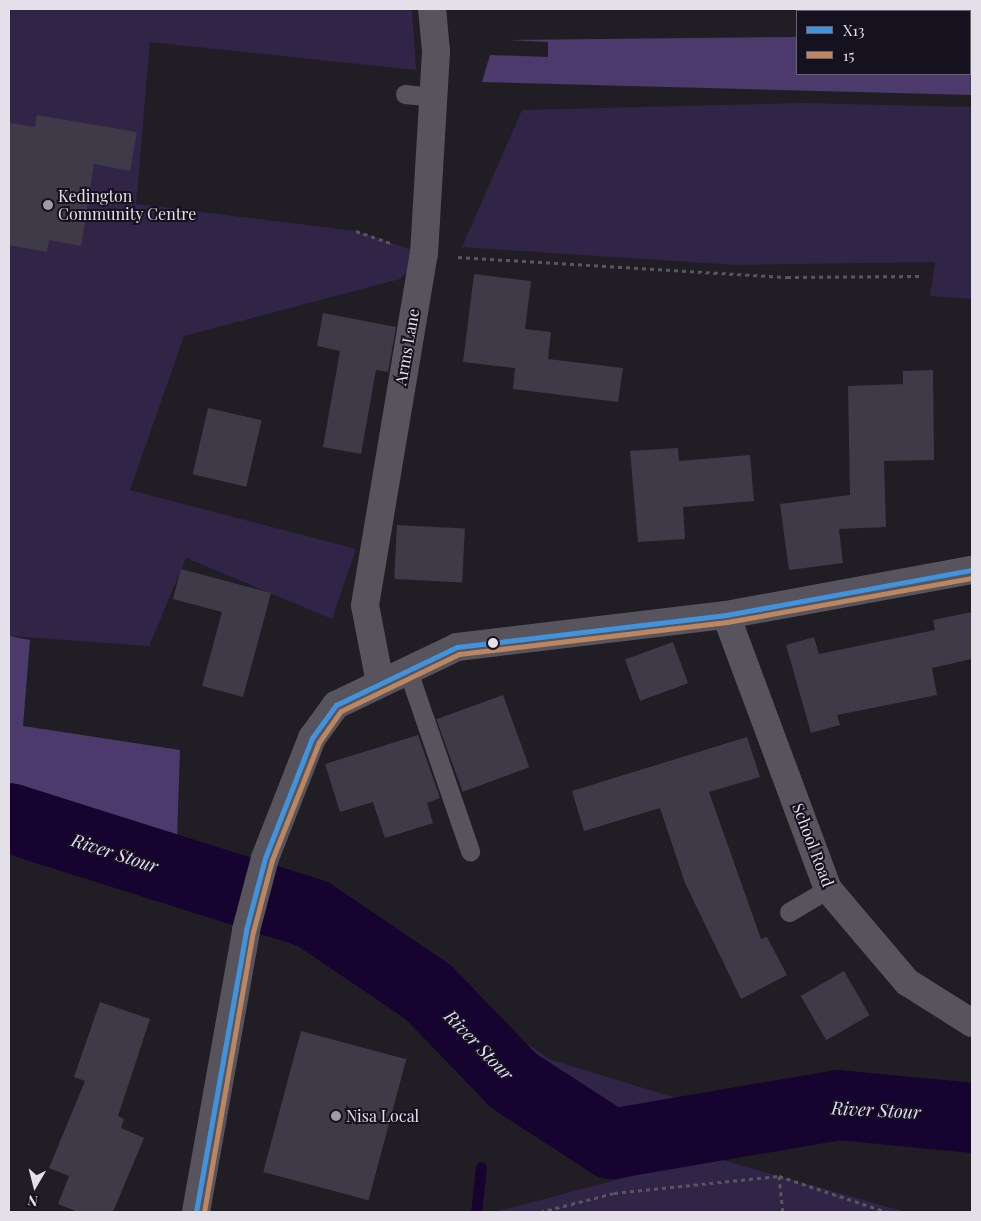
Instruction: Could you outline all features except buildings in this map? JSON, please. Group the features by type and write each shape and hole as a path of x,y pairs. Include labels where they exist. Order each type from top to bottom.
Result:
{"street":[{"name":"Arms Lane","path":"380,683 366,605 424,254 433,96 432,9"},
{"path":"196,1212 246,930 265,858 312,738 336,705 407,668 457,647 726,615 972,570"},
{"name":"School Road","path":"726,615 828,889 907,982 972,1023"}],"lane":[{"path":"405,94 433,96"},
{"path":"407,668 470,851"},
{"path":"789,912 828,889"}],"path":[{"path":"424,254 787,277 920,276"},
{"path":"779,1176 783,1212"},
{"path":"540,1212 614,1193 779,1176 887,1212"}],"shaded area":[{"path":"9,9 412,9 416,70 150,42 136,204 356,231 424,254 400,279 184,336 130,490 356,549 332,619 186,558 149,646 9,636"},
{"path":"796,37 796,75 971,75 971,65 972,95 482,82 490,55 548,57 548,42 508,40"},
{"path":"802,103 972,107 972,299 930,296 935,262 735,265 462,247 522,110"},
{"path":"9,636 30,640 23,726 180,750 177,840 9,794"},
{"path":"9,794 246,861 232,914 194,894 9,839"},
{"path":"277,881 346,921 551,1060 680,1099 814,1082 972,1100 972,1144 943,1133 841,1124 671,1157 604,1158 531,1134 488,1075 442,1028 297,937 270,925"},
{"path":"708,1156 906,1212 495,1212"}],"waterway":[{"name":"River Stour","path":"9,818 313,914 428,992 514,1081 611,1144 838,1105 972,1118"},
{"path":"476,1212 481,1167"}],"transit line":[{"name":"X13","path":"196,1212 246,930 265,858 312,738 336,705 457,647 726,615 972,570"},
{"name":"15","path":"204,1212 253,932 272,860 319,742 341,711 459,654 727,622 972,578"}],"place":[{"name":"Kedington Community Centre","path":"48,205"},
{"name":"Nisa Local","path":"336,1116"}]}
